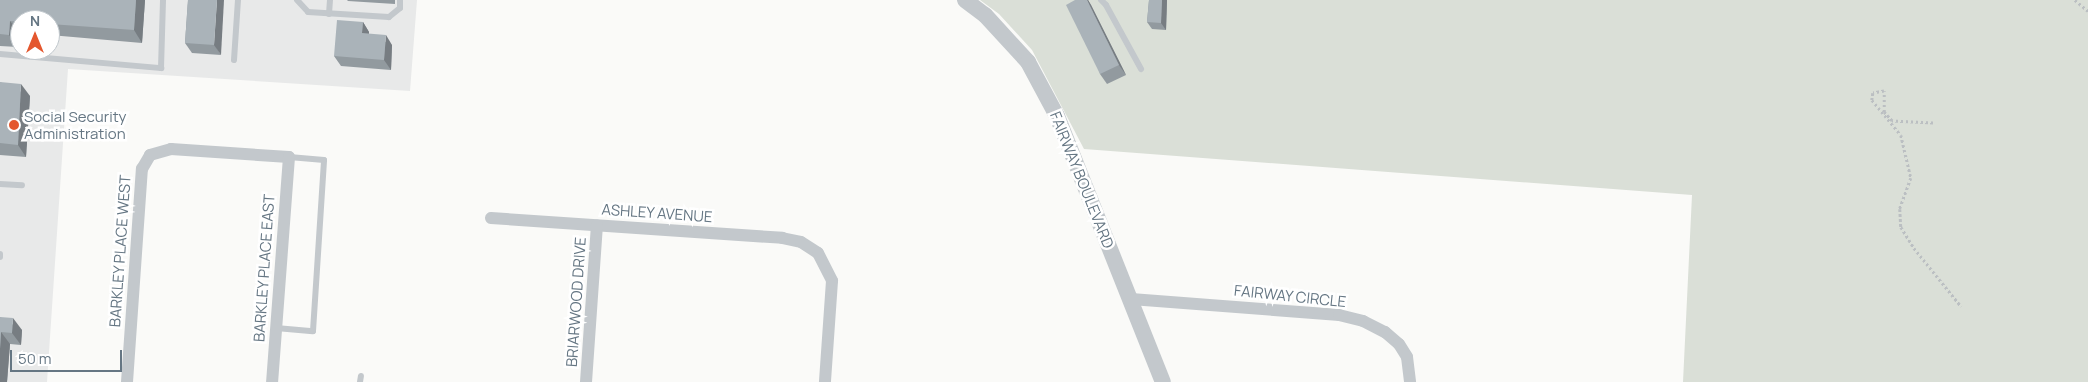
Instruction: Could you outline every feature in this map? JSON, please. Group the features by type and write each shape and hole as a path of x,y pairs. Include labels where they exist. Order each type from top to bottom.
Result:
{"street":[{"name":"FAIRWAY BOULEVARD","path":"965,0 985,15 1028,62 1062,128 1163,382"},
{"name":"BARKLEY PLACE WEST","path":"127,382 142,169 150,155 171,149 289,157"},
{"name":"BARKLEY PLACE EAST","path":"272,382 289,157"},
{"name":"ASHLEY AVENUE","path":"491,218 782,238 801,242 818,253 832,281 825,382"},
{"name":"BRIARWOOD DRIVE","path":"586,382 597,225"},
{"name":"FAIRWAY CIRCLE","path":"1131,299 1339,315 1363,321 1385,332 1399,344 1407,357 1410,382"}],"lane":[{"path":"0,54 161,68 163,0"},
{"path":"234,60 238,0"},
{"path":"297,0 308,12 389,17 400,8 400,0"},
{"path":"329,14 330,0"},
{"path":"1101,0 1106,4 1141,69"},
{"path":"276,328 313,331 324,160 289,157"},
{"path":"0,184 22,185"}],"path":[{"path":"2075,0 2088,11"},
{"path":"1884,112 1884,91 1879,90 1873,93 1872,100 1892,121 1901,135 1911,178 1900,209 1901,227 1914,248 1961,306"},
{"path":"1892,121 1933,123"}],"shaded area":[{"path":"0,0 417,0 410,91 68,69 47,382 0,382"},
{"path":"980,0 2088,0 2088,382 1683,382 1692,195 1084,149 1032,50 999,14"}],"building":[{"path":"0,0 136,0 134,30 60,25 60,10 10,10 9,35 0,34"},
{"path":"188,0 217,0 214,45 185,43"},
{"path":"1075,0 1087,0 1119,65 1100,74 1066,5"},
{"path":"1149,0 1162,0 1161,23 1147,22"},
{"path":"337,20 363,22 362,33 386,35 384,60 334,56"},
{"path":"0,82 21,84 18,145 0,143"},
{"path":"0,317 13,318 12,333 1,332 0,349"}],"place":[{"name":"Social Security Administration","path":"14,125"}]}
